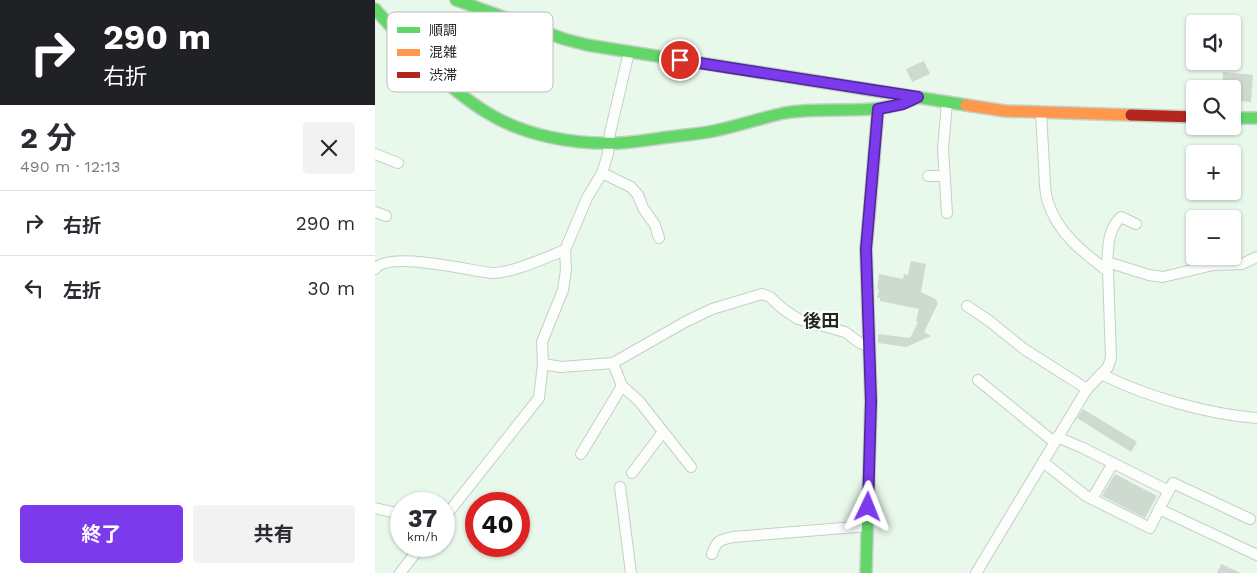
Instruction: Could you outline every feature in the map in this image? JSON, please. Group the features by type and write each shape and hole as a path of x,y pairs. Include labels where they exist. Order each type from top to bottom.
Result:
{"street":[{"path":"456,0 489,12"},
{"path":"375,9 387,21"},
{"path":"553,35 587,45 629,52 1005,110 1186,117"},
{"path":"455,504 539,398 543,364 542,342 563,290 566,270 565,250 587,198 602,173 609,154 610,133 629,52"},
{"path":"461,92 479,108 497,119 547,136 610,143 714,131 785,113 827,109 878,109 903,104 918,97"},
{"path":"947,102 943,149 947,212"},
{"path":"866,573 871,401 866,249 878,109"},
{"path":"1041,112 1047,201 1054,216 1073,242 1085,254 1105,265 1163,277 1213,265 1242,264 1257,257"},
{"path":"1241,119 1254,121"},
{"path":"375,166 377,155 398,163"},
{"path":"602,173 631,187 655,225 659,238"},
{"path":"928,176 944,176"},
{"path":"375,212 386,216"},
{"path":"976,573 1087,389 1108,368 1111,358 1108,272 1105,265 1110,232 1121,217 1136,224"},
{"path":"375,269 378,265 387,262 410,261 493,273 506,272 565,250"},
{"path":"543,364 561,367 613,363 712,309 762,294 770,297 798,318 845,332 860,343 869,346"},
{"path":"967,306 1024,349 1087,389"},
{"path":"613,363 622,386 639,401 691,467"},
{"path":"1101,374 1116,382 1187,405 1232,416 1257,418"},
{"path":"978,380 1056,440 1083,448 1169,491"},
{"path":"581,454 622,386"},
{"path":"632,473 663,432"},
{"path":"1043,462 1092,499 1151,528 1159,508 1173,483 1250,519"},
{"path":"1092,499 1113,463"},
{"path":"620,487 631,573"},
{"path":"375,508 390,511"},
{"path":"1159,508 1257,555"},
{"path":"713,554 716,544 720,540 733,537 868,526"},
{"path":"399,573 412,557"}],"building":[{"path":"924,61 930,74 912,82 906,69"},
{"path":"1223,72 1253,75 1251,102 1241,101 1241,80 1222,80"},
{"path":"911,261 926,264 921,292 937,300 936,302 938,303 924,332 931,336 906,347 878,343 878,334 910,338 918,322 916,321 919,309 880,301 880,298 877,298 879,274 903,279 904,274 908,275"},
{"path":"1083,409 1137,442 1131,452 1077,418"},
{"path":"1115,474 1157,496 1145,518 1102,496"},
{"path":"1221,564 1241,573 1217,573"}],"traffic: fast":[{"path":"456,0 489,12"},
{"path":"375,9 387,22"},
{"path":"553,35 587,45 966,105"},
{"path":"458,92 486,112 533,133 568,140 603,143 620,143 709,132 784,113 886,107 918,97"},
{"path":"1241,118 1257,118"},
{"path":"866,573 871,401 866,249 869,217"}],"traffic: slow":[{"path":"966,105 1005,111 1131,115"},
{"path":"869,217 878,109"}],"traffic: jam":[{"path":"1131,115 1186,117"}],"district":[{"name":"後田","path":"821,320"}],"route":[{"path":"680,60 918,97 903,104 878,109 866,249 871,401 868,507"}]}
